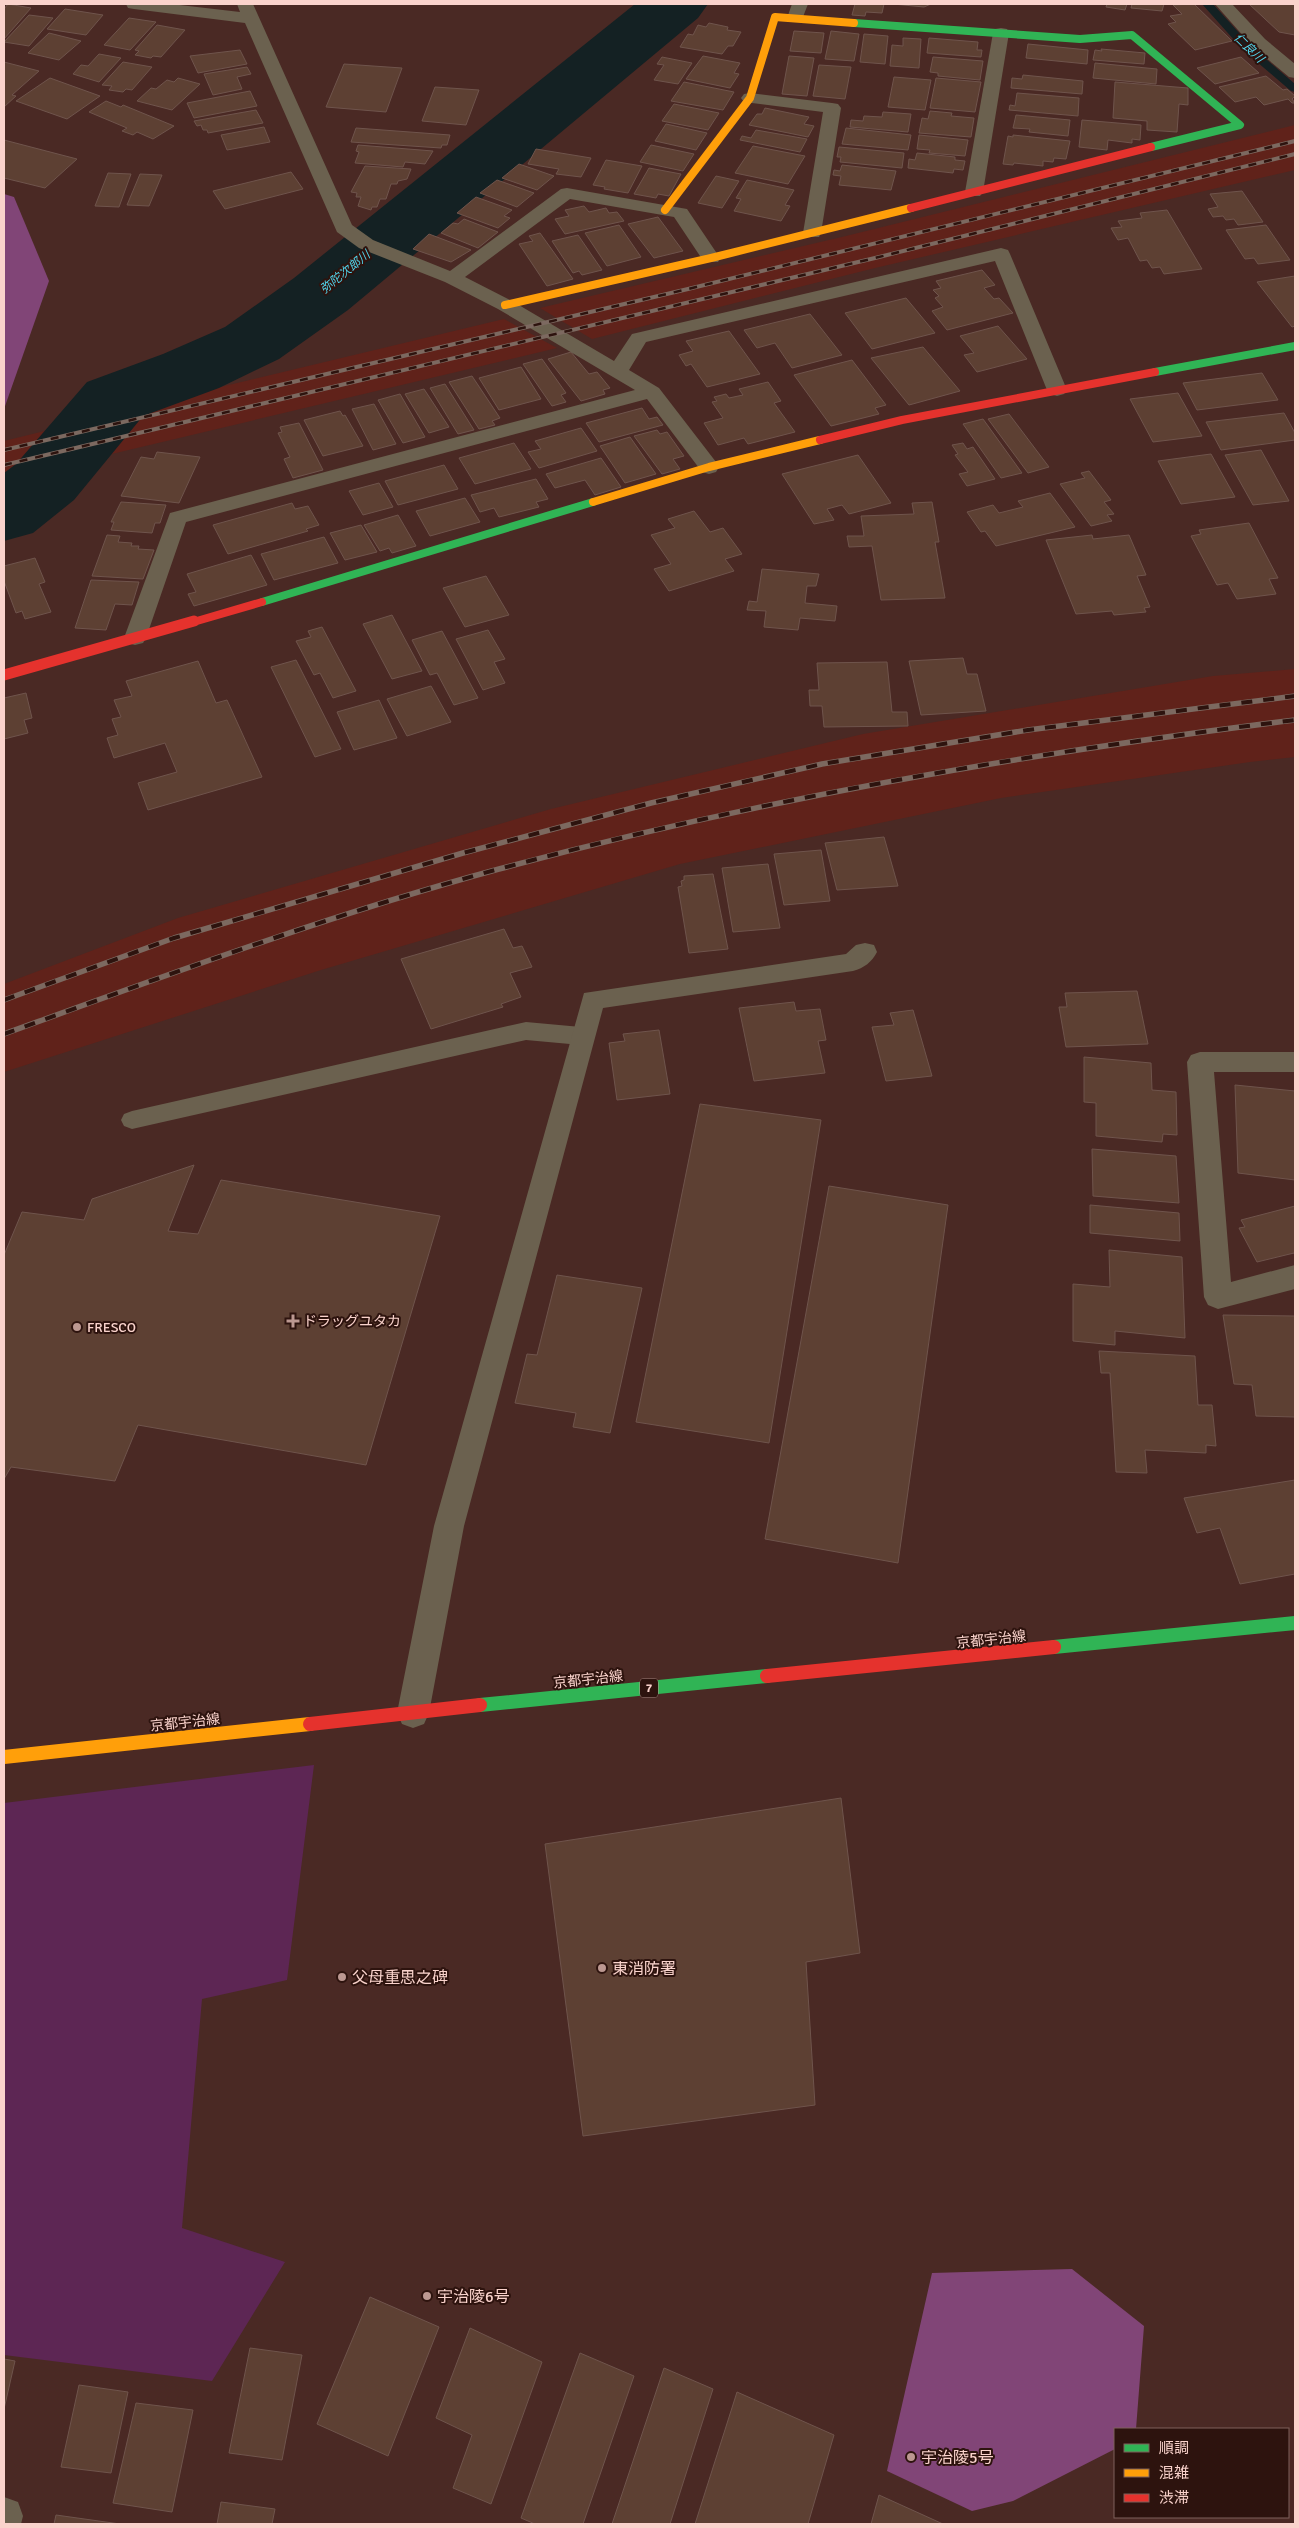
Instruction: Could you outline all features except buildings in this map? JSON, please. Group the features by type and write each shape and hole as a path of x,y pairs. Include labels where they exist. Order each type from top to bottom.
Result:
{"street":[{"path":"134,4 248,12 344,228 366,244 452,278 505,306 652,392 709,467"},
{"path":"1223,4 1259,43 1295,73"},
{"path":"505,306 712,258 1240,124 1132,35 1080,39 1001,33 797,11 775,17 750,98 665,210"},
{"path":"974,192 1001,33"},
{"path":"750,98 832,108 812,233"},
{"path":"452,278 566,193 680,213 712,258"},
{"path":"618,371 639,338 1001,254 1057,390"},
{"path":"4,675 350,577 709,467 902,420 1295,346"},
{"path":"135,638 177,518 652,392"},
{"path":"413,1713 449,1526 593,1000 854,962 865,952"},
{"path":"1295,1062 1200,1062 1218,1297 1295,1277"},
{"name":"京都宇治線","path":"4,1757 413,1713 1295,1623"}],"lane":[{"path":"132,1120 526,1031 582,1036"}],"shaded area":[{"path":"1295,125 1295,170 875,268 592,339 540,308 846,236"},
{"path":"4,194 14,197 49,281 4,409"},
{"path":"504,319 557,348 99,457 120,411"},
{"path":"73,424 46,465 4,476 4,441"},
{"path":"1295,669 1295,757 1001,798 680,864 321,970 4,1072 4,984 178,918 551,809 863,734 1213,676"},
{"path":"314,1765 287,1980 202,1999 182,2228 285,2262 212,2381 4,2355 4,1803"},
{"path":"1072,2269 1144,2326 1136,2428 1114,2428 1114,2450 1013,2501 972,2511 887,2471 932,2273"}],"water":[{"path":"668,4 698,4 478,172 350,278 340,274"}],"waterway":[{"name":"弥陀次郎川","path":"4,514 45,482 101,413 115,399 191,371 252,343 321,294 675,4"},
{"name":"仁良川","path":"1207,4 1247,48 1295,89"}],"railway":[{"path":"4,450 688,289 1295,141"},
{"path":"4,465 875,258 1295,154"},
{"path":"4,1000 174,938 463,853 651,803 822,764 1028,730 1295,696"},
{"path":"4,1034 250,946 374,905 499,869 597,844 795,800 994,763 1095,747 1295,720"}],"traffic: fast":[{"path":"854,23 1080,39 1132,35 1240,125 1151,147"},
{"path":"1155,372 1295,346"},
{"path":"262,602 593,502"},
{"path":"1054,1647 1295,1623"},
{"path":"480,1705 767,1676"}],"traffic: slow":[{"path":"665,210 750,98 775,17 854,23"},
{"path":"505,305 711,258 911,208"},
{"path":"593,502 709,467 820,440"},
{"path":"4,1757 310,1724"}],"traffic: jam":[{"path":"911,208 1151,147"},
{"path":"820,440 902,420 1155,372"},
{"path":"4,675 262,602"},
{"path":"767,1676 1054,1647"},
{"path":"310,1724 480,1705"}],"place":[{"name":"ドラッグユタカ","path":"293,1321"},
{"name":"FRESCO","path":"77,1327"},
{"name":"東消防署","path":"602,1968"},
{"name":"父母重思之碑","path":"342,1977"},
{"name":"宇治陵6号","path":"427,2296"},
{"name":"宇治陵5号","path":"911,2457"}]}
